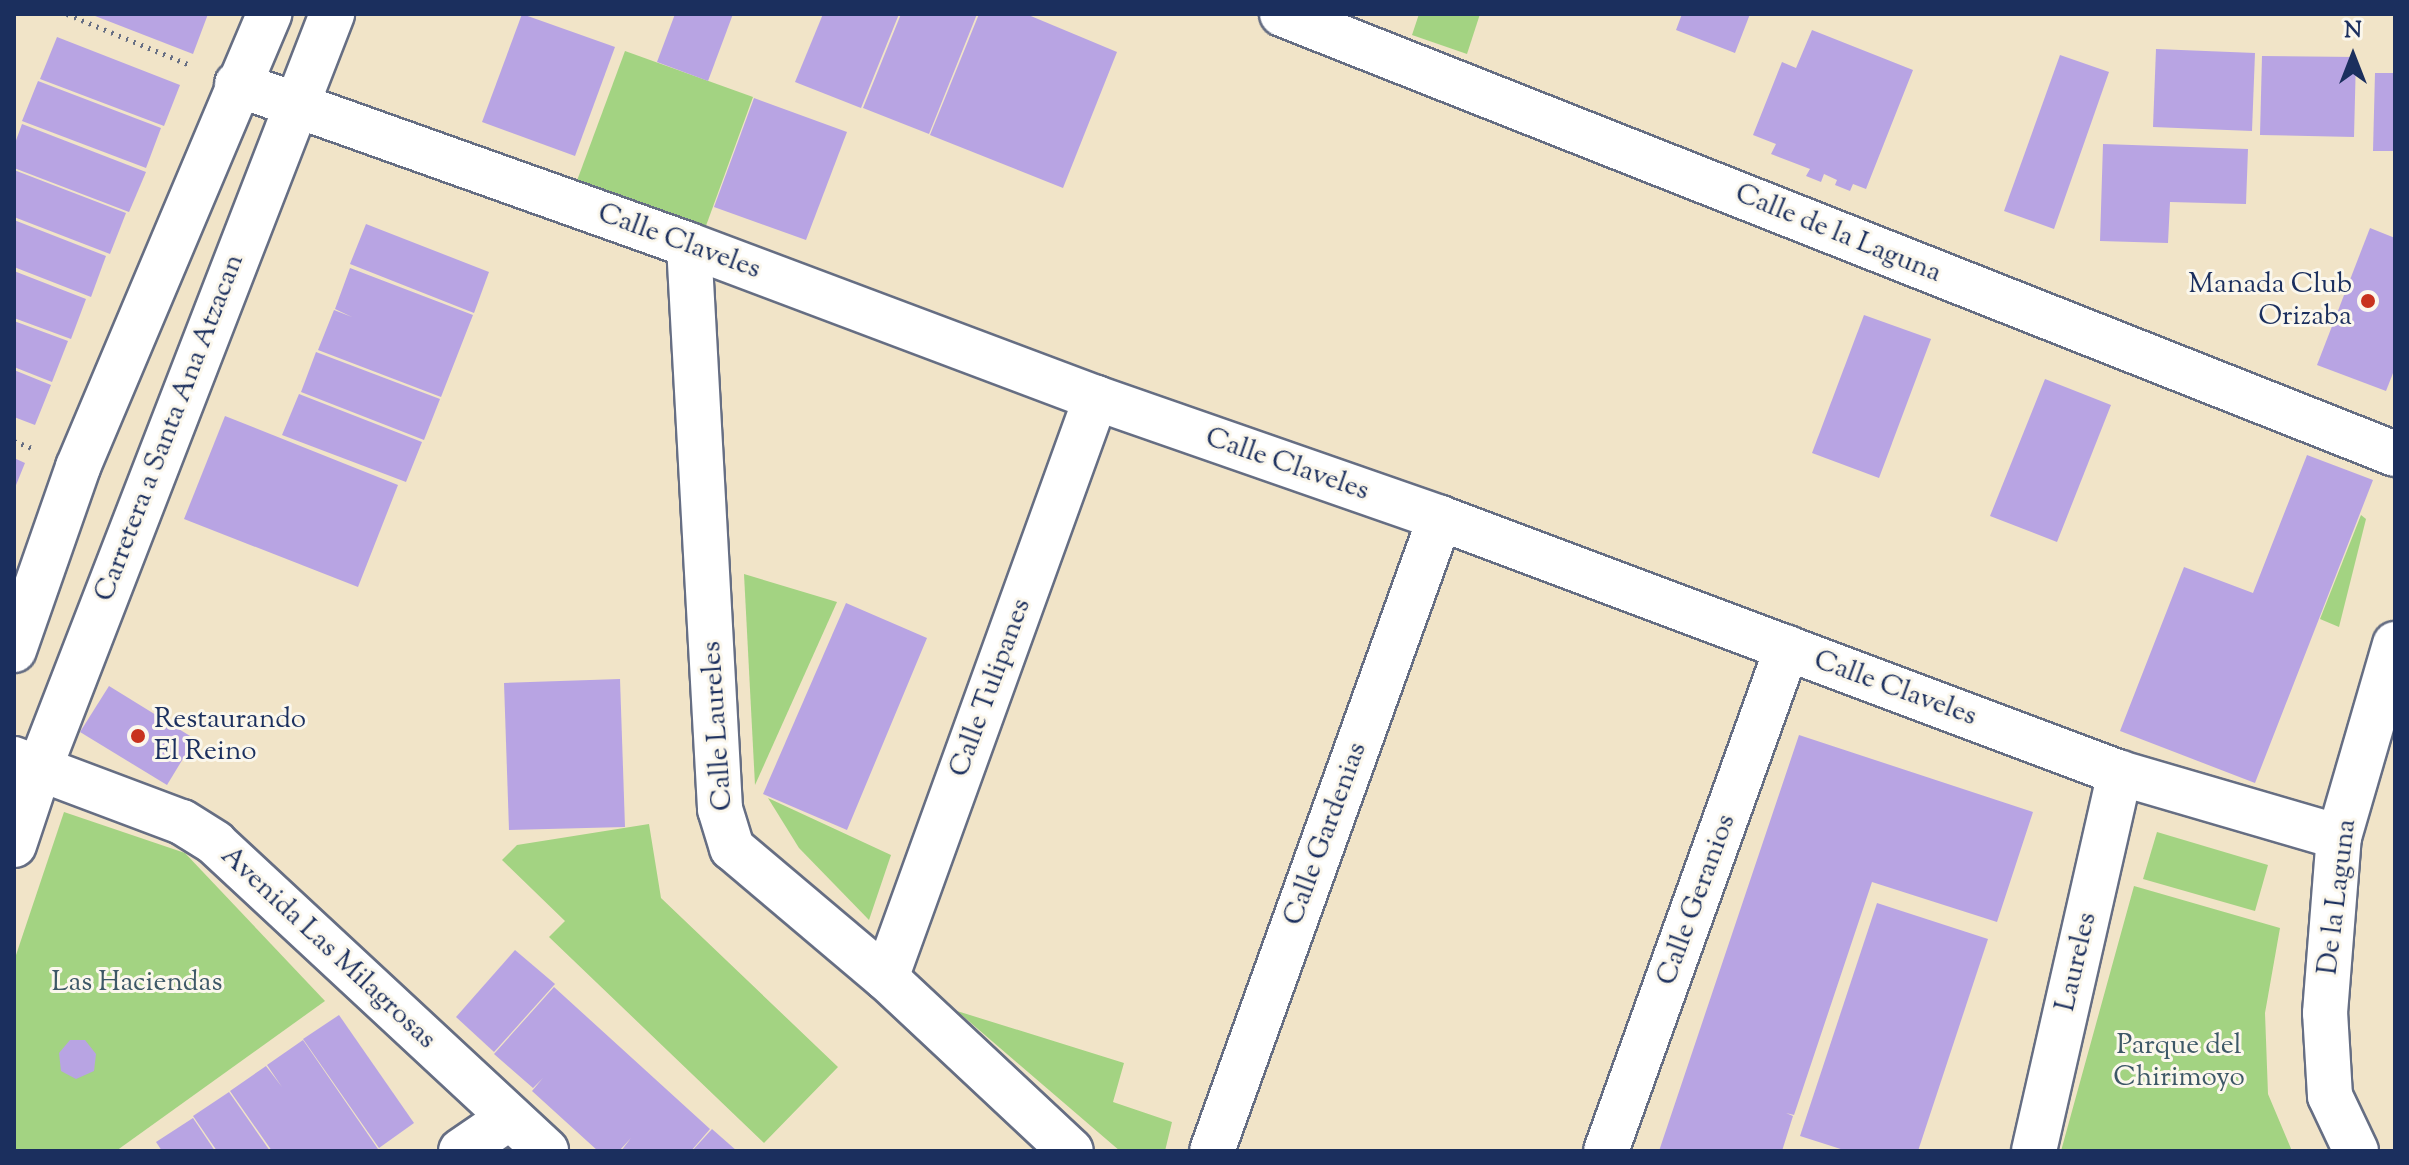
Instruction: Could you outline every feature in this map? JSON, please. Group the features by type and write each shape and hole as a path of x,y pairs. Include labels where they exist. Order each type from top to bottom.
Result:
{"street":[{"path":"14,650 78,467 269,14"},
{"name":"Carretera a Santa Ana Atzacan","path":"14,845 27,763 332,14"},
{"name":"Calle de la Laguna","path":"1282,14 2395,454"},
{"name":"Calle Claveles","path":"237,84 689,245 1096,398 1440,518 2120,773 2339,837"},
{"name":"Calle Laureles","path":"689,245 720,809 732,848 886,978 1071,1151"},
{"name":"Calle Tulipanes","path":"886,978 1096,398"},
{"name":"Calle Gardenias","path":"1212,1151 1440,518"},
{"name":"De la Laguna","path":"2356,1151 2330,1096 2325,1013 2339,837 2395,644"},
{"name":"Calle Geranios","path":"1606,1151 1787,648"},
{"name":"Avenida Las Milagrosas","path":"27,763 182,822 215,843 546,1151"},
{"name":"Laureles","path":"2034,1151 2120,773"},
{"path":"461,1151 509,1118"}],"path":[{"path":"67,14 237,84"}],"green space":[{"path":"1419,14 1480,14 1467,54 1412,35"},
{"path":"625,51 753,97 703,234 575,186"},
{"path":"2361,515 2366,519 2339,627 2320,619"},
{"path":"744,574 837,602 755,785"},
{"path":"768,798 891,855 869,920 799,848"},
{"name":"Las Haciendas","path":"64,812 185,853 325,1001 116,1151 14,1151 14,961"},
{"path":"649,824 661,898 838,1067 764,1143 549,937 565,921 502,860 517,845"},
{"path":"2157,832 2268,865 2255,911 2143,879"},
{"name":"Parque del Chirimoyo","path":"2134,886 2280,928 2265,1013 2268,1094 2292,1151 2061,1151"},
{"path":"957,1011 1124,1063 1113,1102 1172,1122 1165,1151 1120,1151"}],"building":[{"path":"90,14 208,14 193,54"},
{"path":"522,14 615,47 575,156 482,122"},
{"path":"675,14 733,14 708,81 657,62"},
{"path":"823,14 899,14 861,108 795,82"},
{"path":"901,14 977,14 929,134 863,108"},
{"path":"979,14 1026,14 1117,52 1063,188 930,135"},
{"path":"1682,14 1750,14 1735,53 1676,30"},
{"path":"1812,30 1913,70 1866,189 1853,184 1850,191 1835,185 1837,180 1824,174 1821,182 1806,176 1810,169 1771,154 1776,144 1753,135 1782,62 1796,68"},
{"path":"57,37 180,85 164,126 40,79"},
{"path":"2156,49 2255,53 2252,131 2153,127"},
{"path":"2060,55 2109,72 2054,229 2004,211"},
{"path":"2262,56 2356,57 2354,137 2260,135"},
{"path":"2375,73 2395,73 2395,151 2373,151"},
{"path":"38,81 161,128 146,168 22,121"},
{"path":"754,98 847,132 806,240 714,207"},
{"path":"22,124 146,172 129,212 14,168 14,146"},
{"path":"2103,144 2248,149 2246,204 2170,202 2168,243 2100,241"},
{"path":"14,170 126,213 110,254 14,217"},
{"path":"14,220 106,256 91,297 14,267"},
{"path":"366,224 489,272 474,313 350,264"},
{"name":"Manada Club Orizaba","path":"2370,228 2395,238 2395,368 2386,391 2317,365"},
{"path":"350,268 473,315 441,397 318,350 334,310 352,317 335,309"},
{"path":"14,271 86,299 71,339 14,318"},
{"path":"1864,315 1931,339 1879,478 1812,453"},
{"path":"14,321 68,341 52,382 14,367"},
{"path":"316,352 440,399 424,440 301,392"},
{"path":"14,370 51,385 35,425 14,417"},
{"path":"2045,379 2111,405 2057,542 1990,516"},
{"path":"299,394 422,442 406,482 282,435"},
{"path":"225,416 398,485 358,587 184,519"},
{"path":"2307,455 2373,480 2255,783 2120,731 2184,567 2253,593"},
{"path":"14,458 25,463 14,490"},
{"path":"846,603 927,638 847,830 763,794"},
{"path":"620,679 625,827 509,830 504,683"},
{"name":"Restaurando El Reino","path":"109,686 195,739 167,785 80,732"},
{"path":"1799,735 2033,812 1997,922 1872,882 1794,1115 1786,1113 1793,1116 1782,1151 1659,1151"},
{"path":"1877,903 1988,939 1918,1151 1847,1151 1800,1136"},
{"path":"515,950 555,984 494,1052 456,1017"},
{"path":"554,987 710,1129 691,1151 621,1151 631,1138 619,1151 598,1151 532,1091 543,1078 533,1088 494,1054"},
{"path":"339,1015 414,1123 379,1148 303,1039"},
{"path":"70,1040 85,1040 96,1054 94,1071 76,1079 61,1071 59,1053"},
{"path":"303,1040 378,1149 272,1151 230,1091 266,1066 282,1087 267,1065"},
{"path":"229,1092 270,1151 217,1151 193,1116"},
{"path":"193,1118 215,1151 162,1151 156,1142"},
{"path":"712,1129 737,1151 692,1151"}],"place":[{"name":"Manada Club Orizaba","path":"2368,301"},
{"name":"Restaurando El Reino","path":"138,736"}]}
